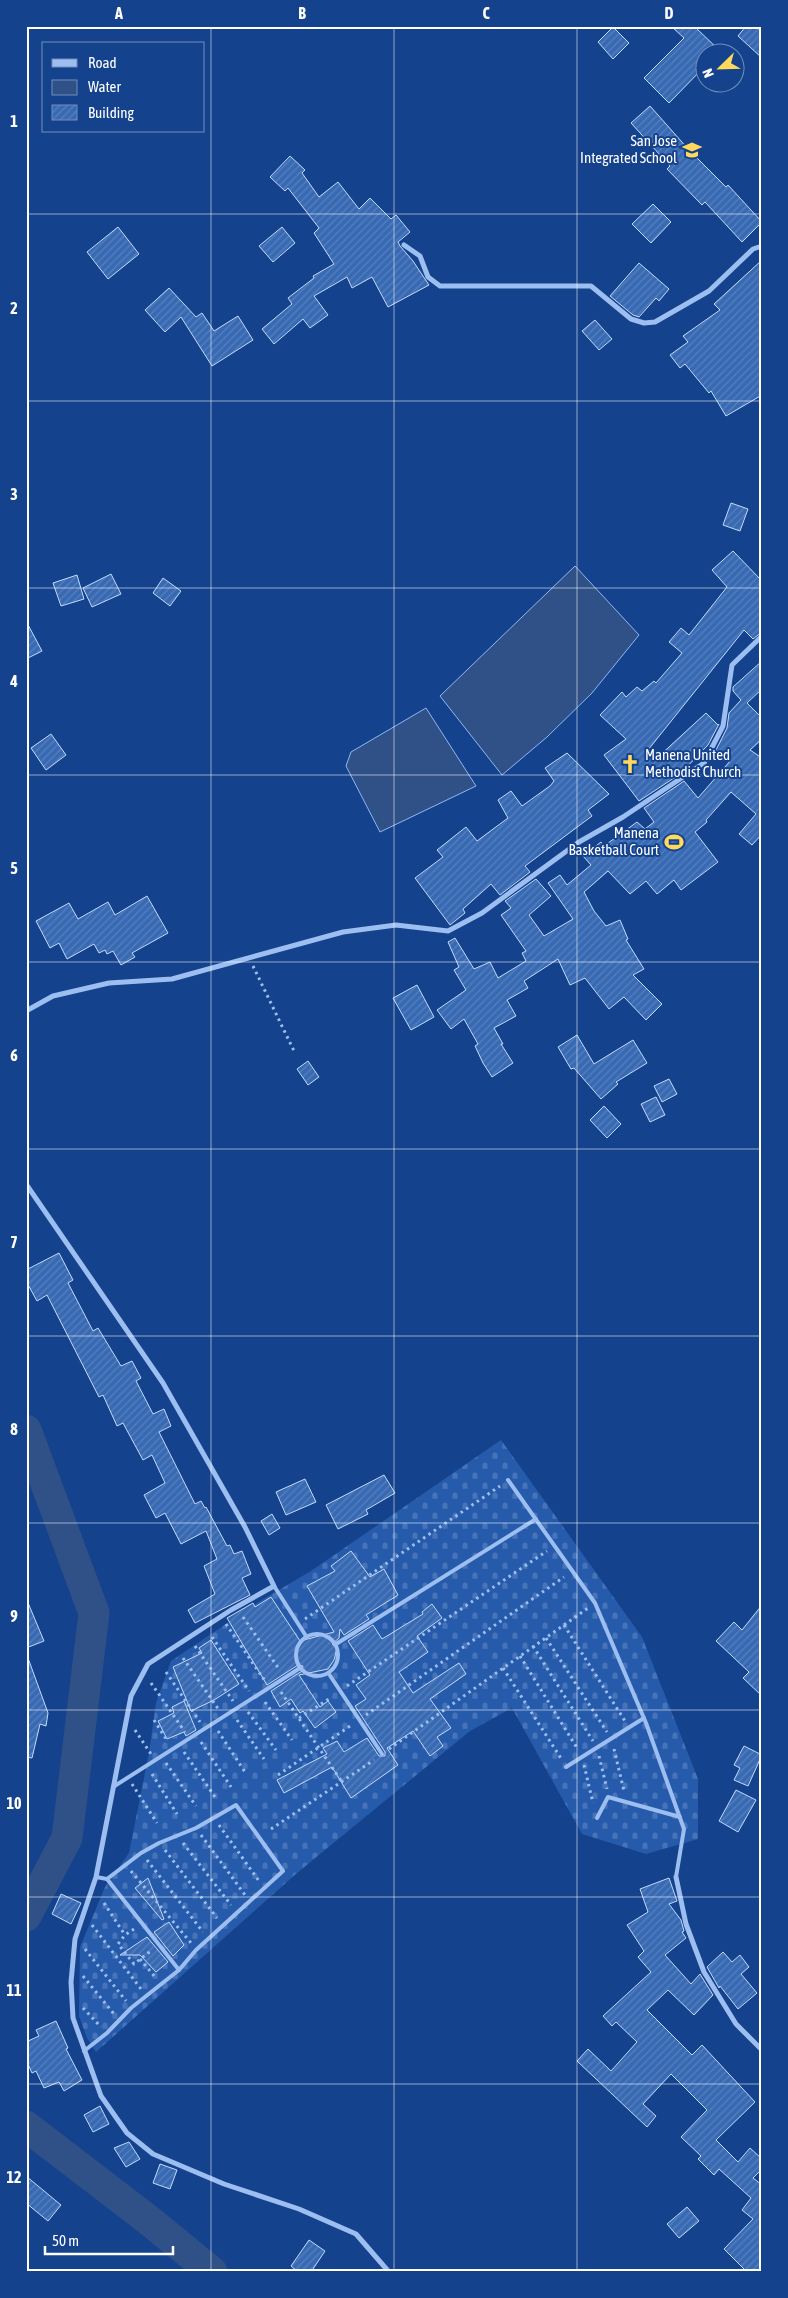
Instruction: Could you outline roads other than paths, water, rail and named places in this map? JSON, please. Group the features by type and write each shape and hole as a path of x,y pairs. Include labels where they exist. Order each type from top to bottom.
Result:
{"street":[{"path":"404,245 420,256 428,277 440,286 591,286 631,319 644,323 655,322 709,291 752,249 762,246"},
{"path":"26,1011 54,996 109,983 172,979 343,932 396,925 448,931 482,913 578,842 624,817 704,762 723,726 732,665 762,636"},
{"path":"26,1184 163,1383 245,1527 274,1586 231,1610 148,1664 131,1696 96,1877 75,1939 71,1982 73,2018 84,2051 101,2096 127,2132 153,2154 224,2184 299,2209 356,2234 389,2272"},
{"path":"676,1877 686,1924 704,1972 736,2024 762,2050"}],"lane":[{"path":"508,1480 595,1603 644,1718 684,1829 676,1877"},
{"path":"336,1644 536,1518"},
{"path":"274,1586 306,1636"},
{"path":"322,1634 336,1644 339,1652 338,1660 328,1674 313,1676 300,1668 296,1660 296,1651 299,1642 306,1636 322,1634"},
{"path":"113,1787 300,1668"},
{"path":"328,1674 382,1754"},
{"path":"566,1767 644,1718"},
{"path":"597,1818 608,1797 680,1817"},
{"path":"84,2051 107,2033 145,1995 162,1985 179,1970 208,1938 283,1871 236,1806 196,1828 141,1853 107,1879"},
{"path":"96,1877 107,1879 179,1970"}],"water":[{"path":"575,566 639,635 592,693 547,737 502,775 440,696"},
{"path":"426,708 476,786 380,832 346,766 351,752"}],"waterway":[{"path":"26,1430 94,1613 67,1838 26,1916"},
{"path":"26,2126 151,2222 212,2272"}],"place":[{"name":"San Jose Integrated School","path":"692,150"},
{"name":"Manena United Methodist Church","path":"630,764"},
{"name":"Manena Basketball Court","path":"674,842"}]}
